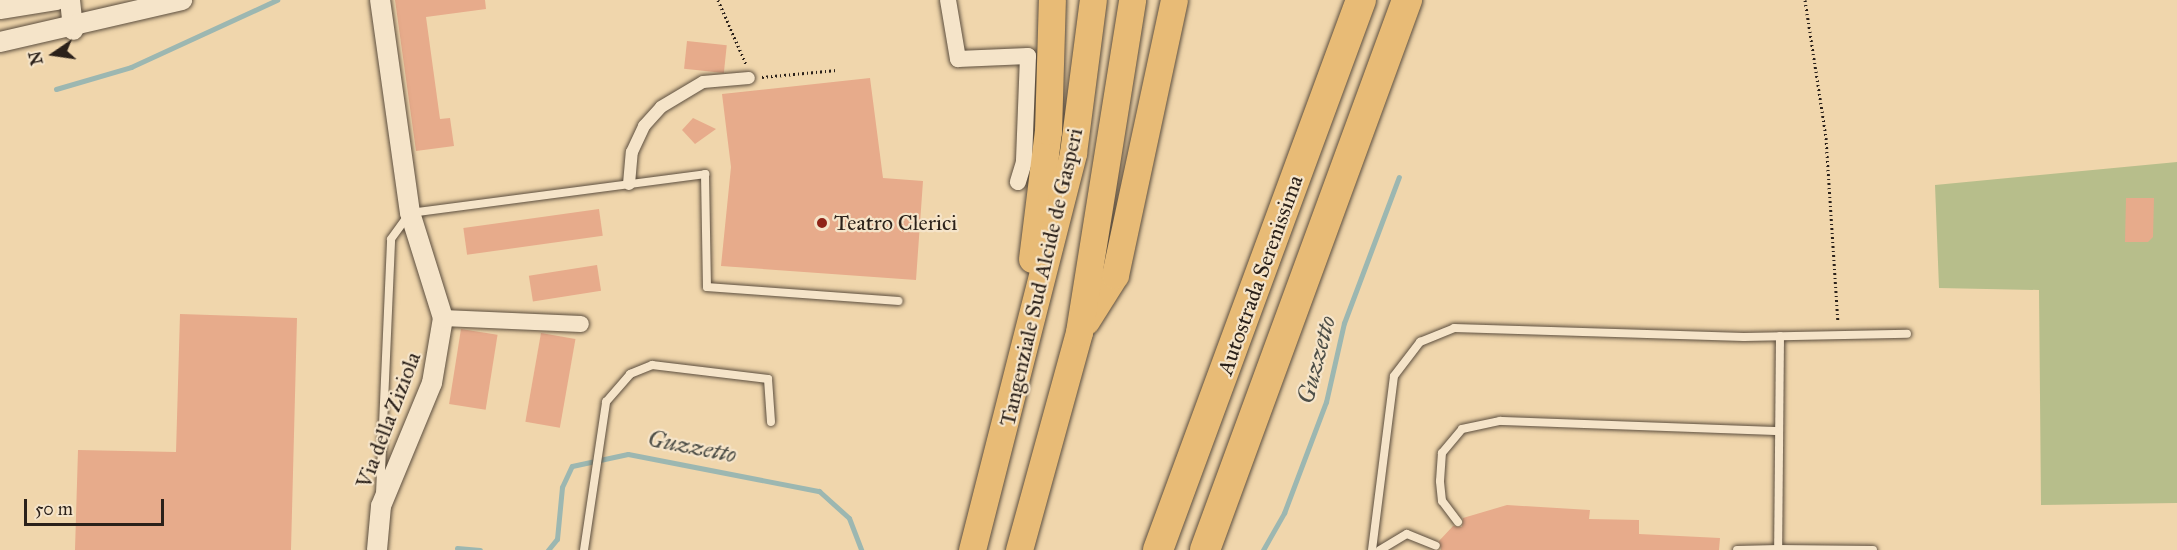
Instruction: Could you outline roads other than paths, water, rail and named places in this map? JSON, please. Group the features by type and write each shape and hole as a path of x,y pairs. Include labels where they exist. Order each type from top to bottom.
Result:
{"highway":[{"path":"1028,343 1026,305 1048,131 1052,0"},
{"name":"Tangenziale Sud Alcide de Gasperi","path":"972,550 1028,343 1073,153 1093,0"},
{"name":"Tangenziale Sud Alcide de Gasperi","path":"1019,550 1079,332 1132,0"},
{"path":"1079,332 1115,275 1174,0"},
{"name":"Autostrada Serenissima","path":"1158,550 1361,0"},
{"name":"Autostrada Serenissima","path":"1205,550 1407,0"}],"street":[{"path":"0,9 57,0"},
{"path":"70,0 73,30"},
{"path":"0,42 73,30 182,0"},
{"name":"Via della Ziziola","path":"377,550 381,506 432,383 443,318 410,213 380,0"},
{"path":"948,0 958,59 1028,56 1024,162 1018,182"},
{"path":"629,184 632,152 644,126 661,107 702,82 749,78"},
{"path":"443,318 581,324"}],"lane":[{"path":"410,213 705,174 707,287 898,301"},
{"name":"Via della Ziziola","path":"381,506 378,452 391,239 410,213"},
{"path":"1372,550 1394,376 1420,342 1454,327 1780,336 1907,334"},
{"path":"1778,549 1780,336"},
{"path":"584,550 600,427 616,387 652,365 768,380 771,422"},
{"path":"1458,522 1442,501 1440,481 1442,453 1462,429 1500,421 1778,431"},
{"path":"1380,550 1407,534 1436,546"},
{"path":"1737,550 1873,550"}],"waterway":[{"path":"56,89 131,67 277,0"},
{"name":"Guzzetto","path":"1263,550 1284,513 1326,402 1344,323 1399,177"},
{"name":"Guzzetto","path":"548,550 557,539 562,487 572,466 628,454 819,491 849,518 861,550"},
{"name":"Guzzetto","path":"457,548 480,550"}],"place":[{"name":"Teatro Clerici","path":"822,223"}]}
